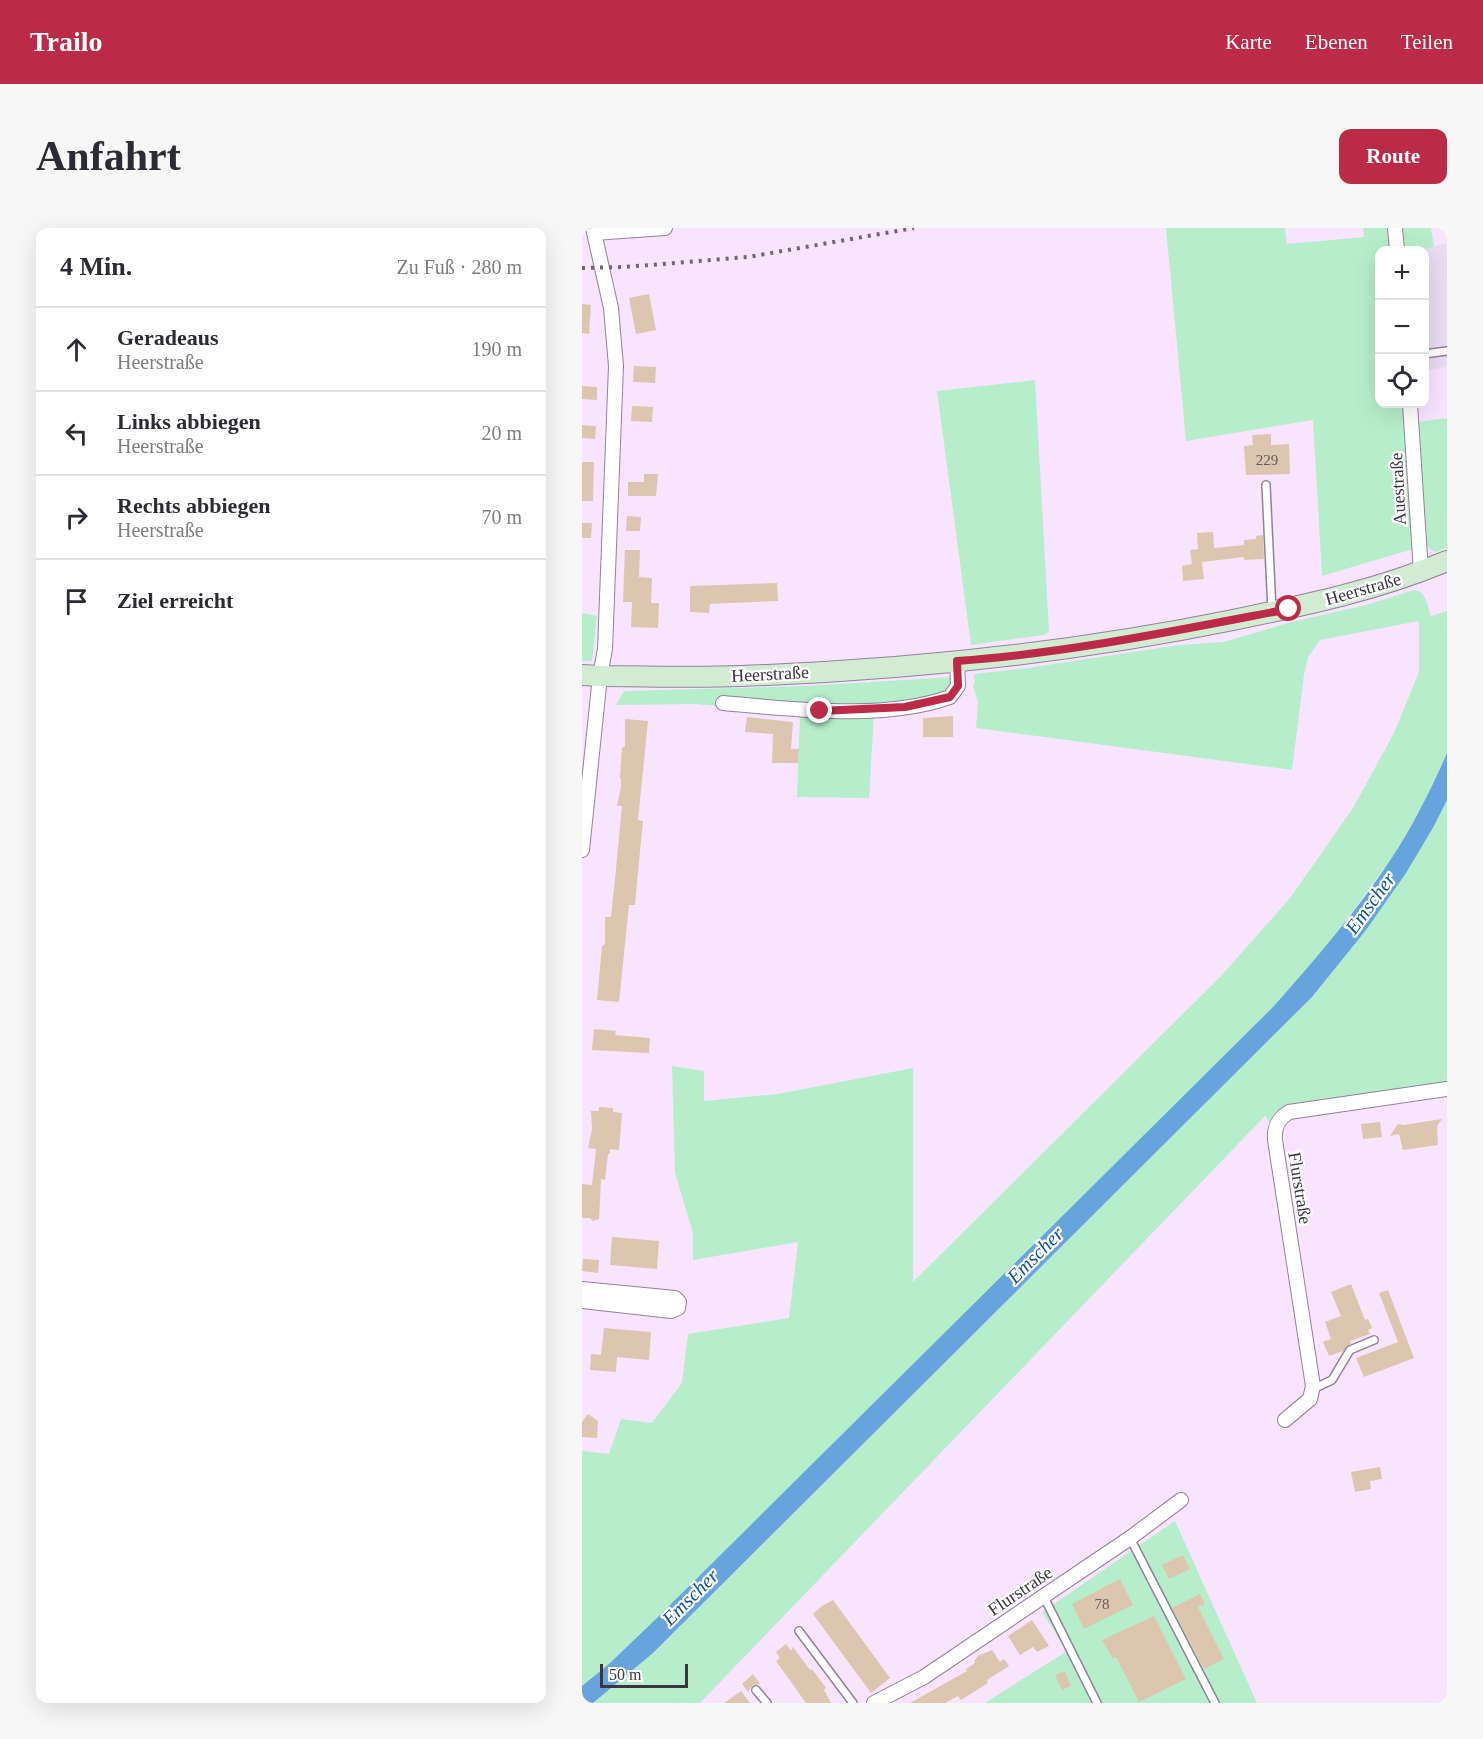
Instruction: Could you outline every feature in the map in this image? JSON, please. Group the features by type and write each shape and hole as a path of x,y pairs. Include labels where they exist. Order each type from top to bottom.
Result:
{"main road":[{"name":"Heerstraße","path":"591,675 740,676 986,659 1137,638 1272,612 1364,590 1421,572 1447,561"}],"street":[{"path":"582,850 591,675 605,649 616,366 611,308 593,230 665,228"},
{"path":"1395,228 1397,246"},
{"name":"Auestraße","path":"1410,408 1421,572"},
{"name":"Heerstraße","path":"723,703 820,711 905,707 950,697 958,686 957,661"},
{"name":"Flurstraße","path":"1312,1390 1312,1376 1275,1129 1282,1117 1289,1112 1447,1089"},
{"path":"582,1289 675,1298 679,1302 678,1308 671,1311 582,1301"},
{"path":"1285,1420 1310,1399 1312,1390"},
{"name":"Flurstraße","path":"874,1703 924,1677 1130,1538 1181,1500"}],"lane":[{"path":"1429,353 1447,351"},
{"path":"1266,485 1272,612"},
{"path":"1312,1390 1332,1380 1350,1350 1374,1340"},
{"path":"1130,1538 1215,1703"},
{"path":"1044,1597 1097,1703"},
{"path":"799,1631 853,1703"},
{"path":"756,1690 766,1703"}],"shaded area":[{"path":"1447,243 1447,367 1429,369 1429,300 1429,248"}],"green space":[{"path":"1166,228 1285,228 1287,244 1364,237 1363,228 1392,228 1394,246 1375,246 1375,408 1406,408 1411,458 1413,549 1322,576 1313,420 1186,441"},
{"path":"1397,228 1431,228 1434,247 1398,246"},
{"path":"1035,380 1049,632 1044,635 971,645 937,391"},
{"path":"1447,418 1447,548 1435,552 1427,546 1418,422"},
{"path":"1414,590 1424,596 1431,616 1447,611 1447,753 1422,806 1392,858 1321,954 1273,1007 658,1618 582,1686 582,1451 609,1454 621,1419 652,1423 682,1383 688,1334 789,1318 798,1242 693,1260 693,1233 675,1173 672,1066 704,1071 704,1101 778,1094 913,1068 913,1282 1223,974 1290,898 1353,808 1394,733 1419,672 1419,621 1320,640 1308,657 1304,675 1292,770 976,728 978,702 973,686 974,674 1179,645 1224,642"},
{"path":"582,613 597,616 592,661 582,661"},
{"path":"952,677 950,687 944,694 892,705 836,707 722,696 717,706 616,705 624,691 806,686"},
{"path":"874,714 869,798 797,797 800,715"},
{"path":"1447,800 1447,1088 1289,1111 1274,1129 1265,1116 700,1703 593,1703 653,1653 1312,997 1402,878"},
{"path":"1175,1521 1257,1703 985,1703 1067,1651 1042,1612"}],"water":[{"name":"Emscher","path":"1447,753 1447,800 1434,826 1406,873 1366,930 1312,997 653,1653 593,1703 582,1703 582,1686 657,1618 1273,1007 1335,935 1378,879 1414,820"}],"building":[{"path":"649,294 656,330 636,334 629,298"},
{"path":"582,304 591,305 589,334 582,333"},
{"path":"634,366 656,367 655,383 633,382"},
{"path":"582,386 597,387 597,400 582,399"},
{"path":"632,406 653,407 652,422 631,421"},
{"path":"582,425 596,426 595,439 582,438"},
{"path":"1271,434 1271,445 1289,444 1290,474 1246,475 1244,446 1253,445 1252,435"},
{"path":"582,462 594,462 593,501 582,501"},
{"path":"644,474 658,474 656,496 628,496 628,482 644,482"},
{"path":"627,516 641,517 640,531 626,531"},
{"path":"582,523 592,523 591,538 582,538"},
{"path":"1213,532 1214,548 1244,545 1244,540 1256,539 1256,536 1263,535 1264,559 1244,560 1244,557 1202,562 1204,579 1183,581 1182,566 1192,564 1190,550 1198,549 1197,533"},
{"path":"625,550 640,550 639,577 652,578 651,603 659,603 658,628 631,627 632,602 623,602"},
{"path":"777,583 778,601 710,604 709,613 690,612 690,586"},
{"path":"953,716 953,737 923,737 923,718"},
{"path":"747,717 793,722 791,749 799,749 798,763 772,763 773,734 745,732"},
{"path":"625,719 648,721 638,820 643,821 635,905 629,905 619,1002 597,1000 602,946 605,944 605,917 611,917 615,879 622,806 617,806 621,787 622,748 625,746"},
{"path":"594,1029 616,1031 615,1035 650,1038 649,1053 592,1050"},
{"path":"599,1107 613,1108 613,1112 622,1113 619,1150 610,1149 610,1154 608,1154 605,1180 601,1179 599,1219 593,1221 590,1218 582,1218 582,1184 592,1185 596,1149 588,1148 592,1129 591,1111 599,1111"},
{"path":"1442,1119 1437,1126 1438,1145 1403,1150 1399,1134 1390,1136 1398,1124"},
{"path":"1380,1122 1382,1137 1363,1139 1361,1124"},
{"path":"612,1237 659,1241 657,1269 610,1265"},
{"path":"583,1259 599,1260 598,1273 582,1271"},
{"path":"1351,1284 1365,1320 1368,1319 1372,1328 1368,1330 1370,1334 1350,1341 1351,1343 1343,1351 1329,1356 1323,1342 1331,1339 1325,1322 1341,1316 1331,1292"},
{"path":"1388,1290 1414,1358 1364,1377 1356,1358 1398,1342 1379,1293"},
{"path":"604,1328 651,1332 649,1360 617,1357 616,1372 590,1370 591,1354 601,1355"},
{"path":"588,1414 598,1421 597,1438 582,1437 582,1422"},
{"path":"1380,1467 1382,1479 1370,1481 1371,1489 1355,1492 1351,1472"},
{"path":"1183,1555 1190,1569 1169,1579 1162,1565"},
{"path":"1120,1579 1133,1605 1084,1629 1072,1604"},
{"path":"1200,1594 1205,1604 1198,1607 1224,1659 1204,1669 1172,1608"},
{"path":"833,1600 890,1678 871,1693 813,1614"},
{"path":"1154,1616 1186,1679 1139,1702 1116,1657 1113,1659 1102,1640"},
{"path":"1032,1620 1049,1646 1037,1652 1033,1647 1020,1655 1008,1636"},
{"path":"786,1644 791,1651 793,1647 810,1670 812,1669 826,1688 824,1690 831,1703 806,1703 776,1661 780,1658 776,1652"},
{"path":"992,1650 1000,1662 1004,1659 1009,1666 987,1680 988,1683 961,1700 958,1696 945,1703 910,1703 967,1671 966,1669 975,1663 978,1656"},
{"path":"1065,1671 1071,1686 1062,1690 1055,1675"},
{"path":"753,1674 760,1684 753,1685 748,1692 742,1684"},
{"path":"741,1691 750,1703 724,1703"}],"railway":[{"path":"582,268 625,267 748,257 914,228"}],"route":[{"path":"820,711 905,707 950,697 958,686 957,661 1137,638 1289,609"}]}
